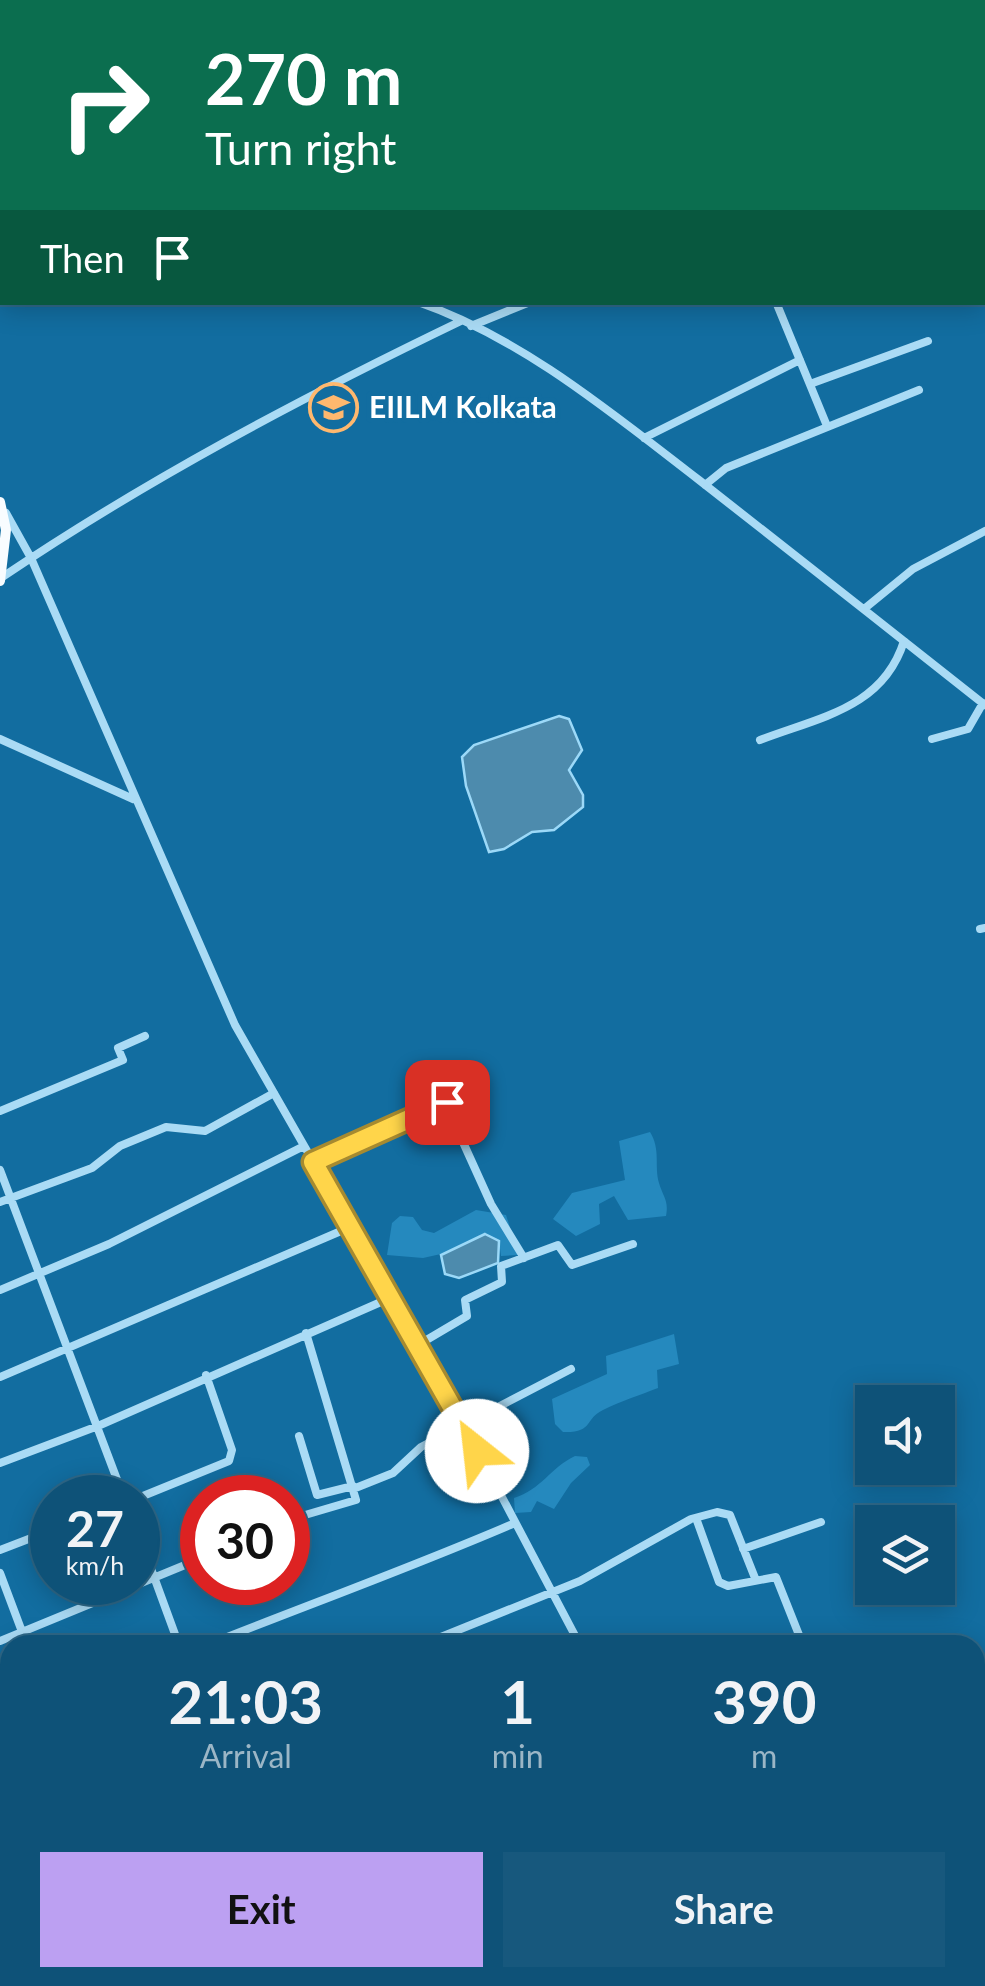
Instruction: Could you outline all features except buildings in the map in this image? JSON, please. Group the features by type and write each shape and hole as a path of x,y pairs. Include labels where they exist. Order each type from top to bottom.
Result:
{"main road":[{"path":"0,580 6,551 1,503"}],"street":[{"path":"425,305 461,321 586,393 984,704 968,729 932,739"},
{"path":"470,326 522,305"},
{"path":"777,305 827,426"},
{"path":"0,580 30,558 231,439 461,321"},
{"path":"810,384 928,341"},
{"path":"644,438 800,360"},
{"path":"705,485 726,468 919,390"},
{"path":"1,503 30,558 235,1024 464,1426 575,1635"},
{"path":"864,609 913,569 985,531"},
{"path":"763,739 876,691 896,665 904,641"},
{"path":"0,739 133,799"},
{"path":"0,1111 123,1060 118,1048 145,1036"},
{"path":"0,1202 92,1168 120,1146 166,1127 206,1132 274,1093"},
{"path":"313,1162 447,1102"},
{"path":"462,1140 492,1204 524,1258"},
{"path":"0,1290 109,1244 304,1146"},
{"path":"0,1170 116,1475"},
{"path":"0,1377 348,1228"},
{"path":"418,1346 464,1319 465,1300 500,1284 504,1278 500,1268 560,1246 572,1265 633,1244"},
{"path":"0,1463 98,1426 206,1375 390,1298"},
{"path":"306,1333 353,1487 354,1502 310,1514"},
{"path":"299,1436 317,1495 353,1487 393,1472 419,1448 571,1370"},
{"path":"160,1489 229,1461 232,1450 206,1375"},
{"path":"447,1635 552,1593 696,1518 726,1512 755,1578"},
{"path":"696,1518 720,1582 728,1586 755,1578 779,1580 800,1635"},
{"path":"743,1549 820,1522"},
{"path":"232,1635 345,1590 382,1580 515,1523"},
{"path":"0,1550 30,1538"},
{"path":"0,1572 23,1635"},
{"path":"160,1594 175,1635"},
{"path":"15,1635 91,1605"}],"shaded area":[{"path":"559,716 569,719 582,750 569,770 583,795 583,807 554,830 532,832 504,849 489,852 466,786 462,757 474,745"},
{"path":"650,1132 666,1216 628,1220 614,1196 599,1204 600,1224 576,1236 553,1219 572,1193 625,1180 619,1141"},
{"path":"476,1210 506,1215 519,1255 501,1256 499,1241 423,1258 387,1255 392,1223 400,1216 413,1217 422,1230 434,1233"},
{"path":"485,1234 499,1241 498,1263 459,1278 445,1274 441,1255"},
{"path":"674,1334 679,1364 657,1370 658,1388 603,1410 580,1430 563,1432 555,1424 552,1399 607,1374 606,1356"},
{"path":"575,1456 587,1457 590,1465 571,1483 554,1509 537,1501 531,1512 515,1513 514,1498 532,1490"}],"place":[{"name":"EIILM Kolkata","path":"334,408"}],"route":[{"path":"447,1102 313,1162 477,1451"}]}
